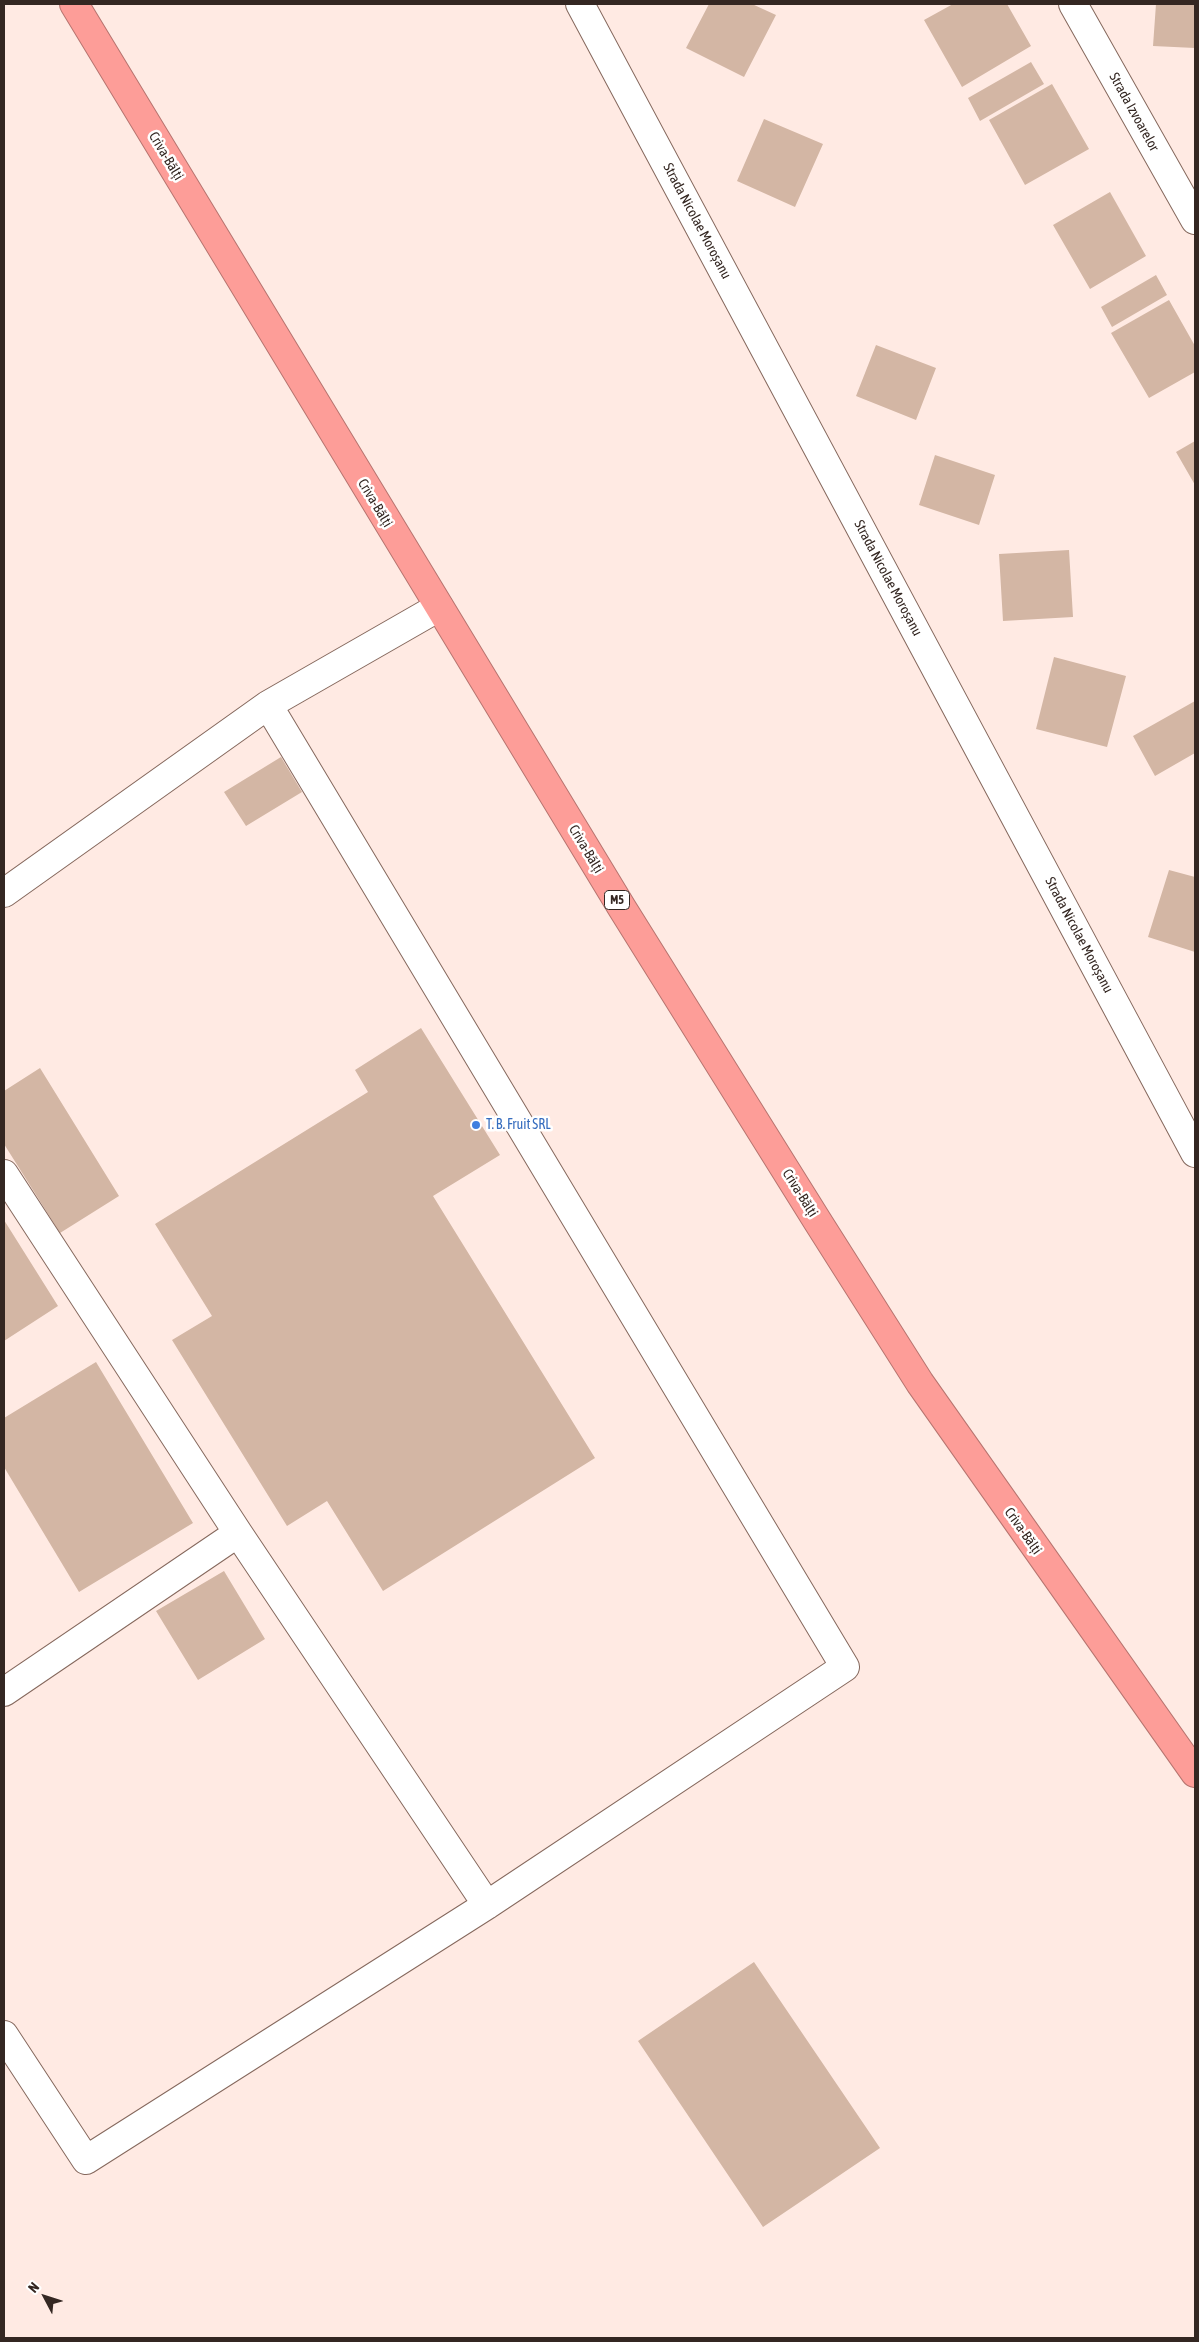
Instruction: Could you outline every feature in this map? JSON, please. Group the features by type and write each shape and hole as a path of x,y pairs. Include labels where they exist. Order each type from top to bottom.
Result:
{"highway":[{"name":"Criva-Bălți","path":"74,4 637,933 920,1383 1195,1773"}],"street":[{"name":"Strada Nicolae Moroșanu","path":"580,4 1195,1153"},
{"name":"Strada Izvoarelor","path":"1073,4 1195,220"},
{"path":"4,893 268,705 439,607"},
{"path":"4,2035 86,2160 488,1905 845,1667 268,705"},
{"path":"4,1174 238,1532 488,1905"},
{"path":"4,1692 238,1532"}],"building":[{"path":"709,4 752,4 776,15 744,77 686,48"},
{"path":"953,4 1007,4 1031,46 962,87 924,20"},
{"path":"1156,4 1195,4 1195,48 1153,46"},
{"path":"1031,62 1044,84 980,121 968,98"},
{"path":"1052,84 1089,149 1025,185 989,120"},
{"path":"764,119 823,144 795,207 737,181"},
{"path":"1110,192 1146,256 1090,289 1053,225"},
{"path":"1156,275 1167,295 1112,327 1101,307"},
{"path":"1169,300 1195,346 1195,372 1149,398 1111,333"},
{"path":"876,345 936,368 916,420 856,396"},
{"path":"1195,441 1195,485 1176,452"},
{"path":"935,455 995,475 979,525 919,505"},
{"path":"1069,550 1073,617 1003,621 999,554"},
{"path":"1054,657 1126,676 1107,747 1036,729"},
{"path":"1195,701 1195,753 1155,776 1133,736"},
{"path":"281,757 302,792 246,826 224,792"},
{"path":"1169,870 1195,877 1195,952 1148,937"},
{"path":"421,1028 500,1155 433,1196 595,1458 383,1591 327,1501 287,1526 172,1340 212,1316 155,1224 368,1092 355,1070"},
{"path":"40,1068 119,1196 60,1233 4,1144 4,1091"},
{"path":"4,1220 58,1306 4,1341"},
{"path":"96,1362 193,1523 79,1592 4,1467 4,1418"},
{"path":"224,1571 265,1639 198,1680 156,1611"},
{"path":"754,1962 880,2148 763,2227 638,2041"}],"place":[{"name":"T. B. Fruit SRL","path":"476,1125"}]}
